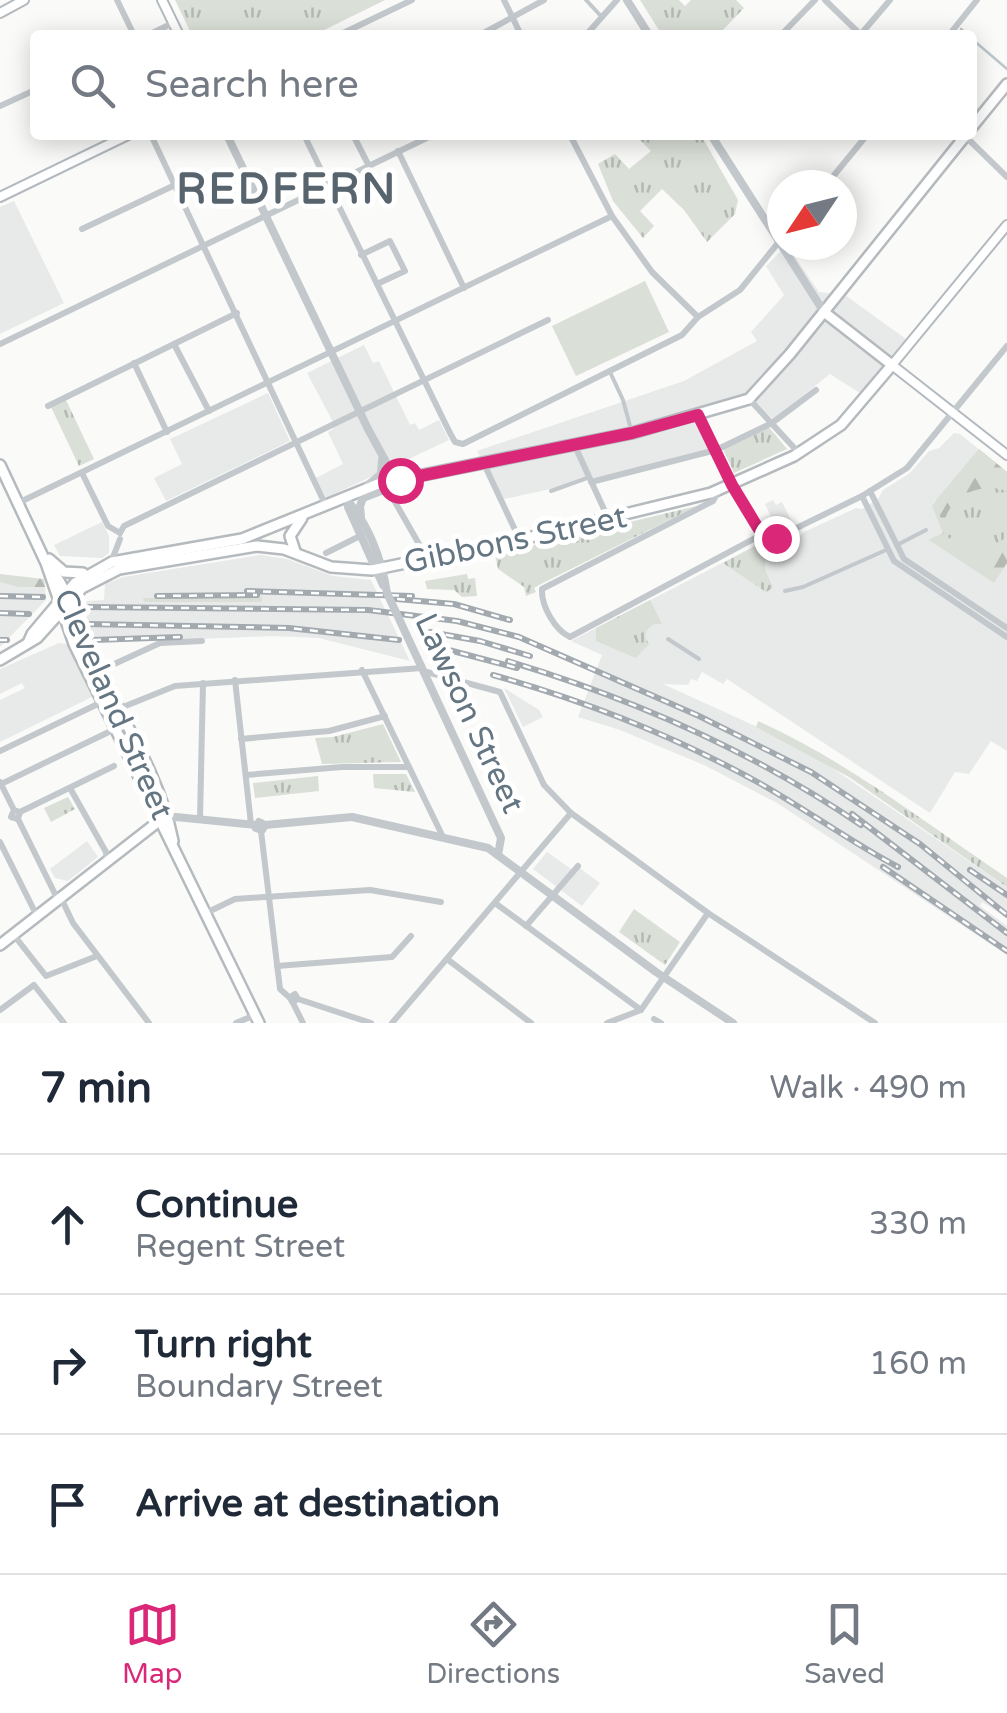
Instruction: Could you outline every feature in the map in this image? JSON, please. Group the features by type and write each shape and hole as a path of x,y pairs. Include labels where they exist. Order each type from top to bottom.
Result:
{"main road":[{"path":"0,13 24,0"},
{"path":"162,0 176,30"},
{"path":"977,121 1007,84"},
{"path":"0,197 118,140"},
{"path":"40,549 69,574 80,574 128,558 242,539 360,490 632,433 749,399 961,140"},
{"path":"892,365 1007,225"},
{"path":"824,312 1007,455"},
{"name":"Gibbons Street","path":"102,569 270,547 331,567 379,569 719,491 799,454 850,418 892,365"},
{"name":"Cleveland Street","path":"0,465 46,563 73,642 164,820"},
{"path":"297,553 289,538 304,515"},
{"name":"Cleveland Street","path":"46,563 68,595 157,793 175,849 257,1019"},
{"path":"28,643 68,595 102,569"},
{"path":"79,624 82,597 102,569"},
{"path":"42,634 59,606"},
{"path":"0,660 42,634 60,630 73,642"},
{"path":"0,944 164,820"}],"street":[{"path":"117,0 132,30"},
{"path":"349,30 412,0"},
{"path":"504,0 518,30"},
{"path":"490,30 544,0"},
{"path":"586,0 602,18"},
{"path":"591,30 617,0"},
{"path":"628,0 646,30"},
{"path":"786,30 814,0"},
{"path":"826,0 856,30"},
{"path":"865,30 890,0"},
{"path":"953,30 977,0"},
{"path":"158,30 173,23"},
{"path":"0,106 30,92"},
{"path":"153,140 326,506"},
{"path":"229,140 389,467 427,559"},
{"path":"306,140 455,442 463,444 682,335 698,318 740,290 767,256"},
{"path":"356,140 368,164"},
{"path":"0,344 422,140"},
{"path":"573,140 612,216 652,272 698,318"},
{"path":"715,140 767,220"},
{"path":"838,170 863,140"},
{"path":"970,140 1007,177"},
{"path":"398,151 464,288"},
{"path":"82,230 175,184"},
{"path":"18,503 612,216"},
{"path":"361,255 390,241 405,271 377,284"},
{"path":"792,260 824,312"},
{"path":"48,406 236,313"},
{"path":"102,569 114,557 124,526 548,320"},
{"path":"174,344 210,411"},
{"path":"698,415 732,485 764,534 772,538 781,536 862,496 909,465 1007,346"},
{"path":"134,363 167,432"},
{"path":"610,371 632,433"},
{"path":"552,491 716,450 772,423 816,390"},
{"path":"749,399 799,454"},
{"path":"574,444 609,519"},
{"path":"360,490 382,474 379,451"},
{"path":"484,464 517,534 514,540"},
{"path":"82,473 108,526 120,536 122,552 128,558"},
{"path":"379,569 360,506 363,498 393,483"},
{"path":"719,491 713,501 556,581 540,594 558,631 574,636 764,534"},
{"path":"870,491 904,560 1006,633"},
{"path":"862,496 887,550 900,566 1006,633"},
{"path":"346,498 362,522"},
{"path":"346,498 379,569"},
{"path":"897,545 926,530"},
{"path":"326,553 362,535"},
{"path":"785,590 802,587 887,550"},
{"name":"Lawson Street","path":"379,569 501,838 498,855"},
{"path":"668,639 699,658"},
{"path":"99,671 160,643 202,642"},
{"path":"118,709 164,689 362,670 422,668 500,692 544,785 570,814 875,1023"},
{"path":"362,670 444,838"},
{"path":"235,680 281,992 294,1000 371,1023"},
{"path":"200,819 203,683"},
{"path":"0,751 102,702"},
{"path":"241,738 329,732 384,716"},
{"path":"74,923 60,910 1,783 115,729"},
{"path":"0,823 114,766"},
{"path":"246,775 342,767 409,767"},
{"path":"70,788 107,861"},
{"path":"392,1023 570,814"},
{"path":"164,820 200,819 258,826 352,817 488,848 664,978 733,1023"},
{"path":"0,842 37,916"},
{"path":"526,926 578,866"},
{"path":"206,913 235,900 370,890 441,902"},
{"path":"56,901 149,1023"},
{"path":"495,903 641,1010"},
{"path":"607,1023 641,1010 708,912"},
{"path":"13,934 49,976 97,956"},
{"path":"277,966 392,957 411,936"},
{"path":"447,960 531,1023"},
{"path":"0,1010 31,985 64,1023"},
{"path":"294,1000 303,1023"},
{"path":"236,1023 257,1019"}],"shaded area":[{"path":"14,201 64,303 0,334 0,207"},
{"path":"772,260 797,260 819,292 845,295 906,339 863,395 830,374 773,419 753,400 698,418 715,452 593,478 582,477 555,488 504,499 477,451 684,381 757,341 751,332 784,295 766,266"},
{"path":"364,345 373,363 379,361 410,425 415,423 419,430 439,420 449,440 326,498 316,478 343,464 328,432 333,429 332,420 307,373"},
{"path":"268,393 290,441 166,501 154,478 182,464 170,439"},
{"path":"954,433 1007,472 1007,751 991,741 969,774 955,772 930,813 727,679 723,684 702,672 697,681 691,679 688,685 663,684 822,761 1007,887 1007,918 982,902 980,906 1007,926 1007,955 777,803 704,765 578,717 602,655 571,641 759,544 788,546 804,532 856,508 862,509"},
{"path":"773,500 776,505 782,502 792,522 777,529 765,504"},
{"path":"102,522 109,536 109,553 102,558 60,556 54,545"},
{"path":"261,555 287,559 333,576 371,580 410,661 319,638 272,636 93,643 86,604 104,600 105,584 123,577"},
{"path":"0,582 17,587 45,587 46,600 0,647"},
{"path":"59,643 67,644 92,697 0,742 0,700 25,688 22,683 0,694 0,669"},
{"path":"504,688 539,710 543,717 523,727"},
{"path":"87,841 98,857 68,881 55,878 50,869"},
{"path":"547,852 600,883 582,906 533,869"}],"green space":[{"path":"175,0 385,0 324,30 190,30"},
{"path":"640,0 679,0 685,6 691,0 736,0 744,8 723,30 659,30"},
{"path":"640,140 704,140 738,200 735,214 707,242 684,210 662,189 640,211 654,226 643,238 613,201 598,164 615,154 629,169 651,151"},
{"path":"645,281 669,332 576,376 552,326"},
{"path":"66,400 94,459 79,466 51,407"},
{"path":"768,426 787,449 734,473 723,449"},
{"path":"979,449 1007,472 1007,563 929,540 943,533 932,506"},
{"path":"979,449 1007,472 1007,491 988,488 970,492 941,520 936,500"},
{"path":"697,506 539,585 534,588 536,592 526,596 524,587 498,569 495,554"},
{"path":"943,533 958,544 974,548 1007,537 1007,563 994,583 929,540"},
{"path":"759,544 766,548 765,569 773,588 766,592 723,563"},
{"path":"0,574 44,579 45,587 17,587 0,582"},
{"path":"467,574 468,579 475,578 477,596 462,597 454,590 427,589 425,581"},
{"path":"262,597 262,602 144,602 143,598"},
{"path":"650,600 662,624 654,624 646,631 649,644 636,658 596,641 596,628"},
{"path":"758,721 886,794 1007,878 1007,887 849,777 756,727"},
{"path":"383,724 401,762 322,764 315,738"},
{"path":"373,774 406,774 415,792 374,788"},
{"path":"318,776 319,791 255,798 253,783"},
{"path":"68,797 75,809 51,822 44,808"},
{"path":"634,909 680,942 665,965 619,932"}],"waterway":[{"path":"977,43 1007,69"}],"railway":[{"path":"247,591 412,596"},
{"path":"157,596 257,595"},
{"path":"0,596 43,597"},
{"path":"397,599 454,604 510,620"},
{"path":"85,607 368,610 457,621 519,637 699,716 811,772 920,844 1007,915"},
{"path":"0,613 29,614"},
{"path":"86,624 289,628 399,640"},
{"path":"430,632 530,656"},
{"path":"93,640 180,637"},
{"path":"0,640 7,640"},
{"path":"445,649 517,668"},
{"path":"508,661 600,692 691,730 778,774 861,825"},
{"path":"493,675 597,709 697,751 761,784 898,867"},
{"path":"852,814 1007,933"},
{"path":"883,867 1007,951"},
{"path":"970,870 1007,895"}],"district":[{"name":"REDFERN","path":"287,188"}],"route":[{"path":"400,480 632,433 698,415 758,528 776,538"}]}
